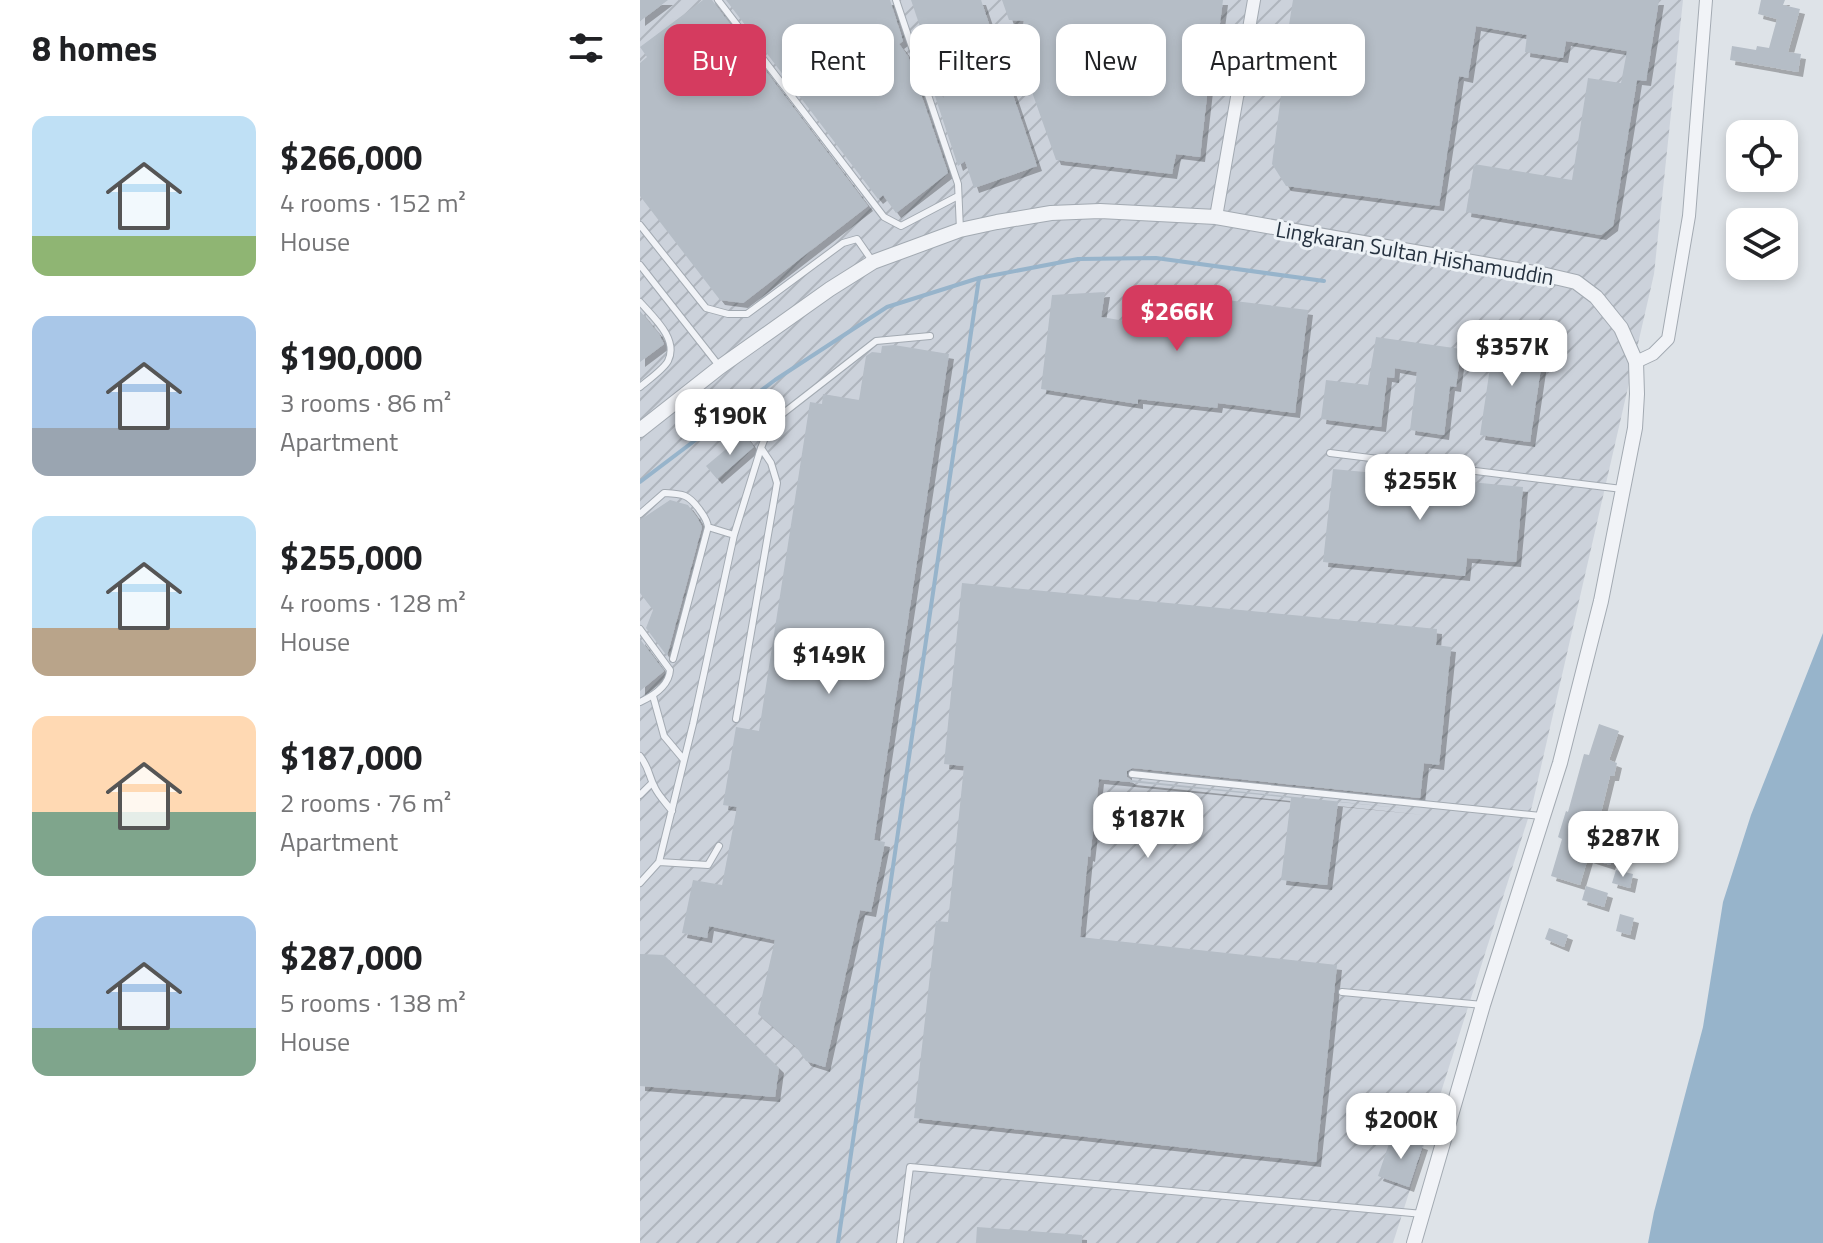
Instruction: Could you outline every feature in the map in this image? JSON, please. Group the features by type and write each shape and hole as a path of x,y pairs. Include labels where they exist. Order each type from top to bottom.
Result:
{"street":[{"path":"1216,217 1254,0"},
{"path":"1636,362 1653,354 1668,339 1689,216 1706,0"},
{"name":"Lingkaran Sultan Hishamuddin","path":"640,430 720,367 873,262 960,230 1051,213 1100,211 1216,217 1576,282 1596,297 1621,328 1636,362 1635,428 1601,601 1560,763 1483,1005 1414,1243"}],"lane":[{"path":"718,0 884,217 901,226 958,196"},
{"path":"896,0 958,184 960,230"},
{"path":"640,225 706,308 728,314 747,314 843,243 857,239 873,262"},
{"path":"640,265 720,367"},
{"path":"640,302 668,335 671,348 668,362 640,387"},
{"path":"640,883 659,862 734,535 768,430 781,415 876,341 930,336"},
{"path":"736,719 777,483 771,463 761,448"},
{"path":"1330,453 1622,489"},
{"path":"640,514 664,493 680,493 691,498 708,522 673,659"},
{"path":"708,527 734,535"},
{"path":"640,629 670,670 670,677 653,696 640,702"},
{"path":"653,696 664,736 684,761"},
{"path":"640,756 648,766 657,793 672,811"},
{"path":"1132,774 1544,817"},
{"path":"640,795 652,783"},
{"path":"659,862 708,865 719,846"},
{"path":"1342,992 1483,1005"},
{"path":"900,1243 910,1167 1423,1214"}],"shaded area":[{"path":"640,0 1683,0 1654,274 1532,806 1393,1243 640,1243"}],"water":[{"path":"1823,633 1823,1243 1648,1243 1703,1027 1723,902 1751,815"}],"building":[{"path":"640,0 668,0 640,21"},
{"path":"703,0 712,0 730,24 671,24"},
{"path":"726,0 890,0 903,41 899,44 910,62 910,96 922,96 948,173 896,213 883,195 878,199 799,96 894,96 894,24 782,24 782,73 766,52 766,24 744,24"},
{"path":"911,0 981,0 989,24 919,24"},
{"path":"1002,0 1223,0 1220,24 1182,24 1182,96 1207,96 1200,157 1176,154 1172,174 1056,160 1033,96 1040,96 1040,24 1009,20"},
{"path":"1293,0 1659,0 1646,81 1637,80 1613,226 1601,235 1466,212 1474,164 1572,180 1588,78 1621,83 1627,51 1566,41 1563,58 1525,52 1527,35 1476,26 1468,78 1459,76 1439,206 1286,186 1272,164 1281,96 1365,96 1365,24 1289,24"},
{"path":"1761,0 1785,0 1783,5 1800,9 1788,52 1801,54 1798,72 1730,60 1732,46 1756,50 1757,46 1769,48 1777,19 1758,14"},
{"path":"664,29 664,96 766,96 766,71 868,206 743,303 720,300 640,196 640,63 647,57 640,47"},
{"path":"935,96 1013,96 1037,166 974,188 965,161 958,166"},
{"path":"1105,292 1101,317 1156,326 1160,292 1308,310 1295,413 1218,403 1217,408 1138,399 1138,404 1041,389 1052,295"},
{"path":"640,311 664,344 640,362"},
{"path":"1495,334 1545,341 1530,442 1480,435"},
{"path":"1376,337 1461,349 1456,387 1450,386 1444,435 1410,430 1417,372 1395,368 1394,378 1387,377 1381,427 1321,419 1326,380 1368,385"},
{"path":"894,345 949,354 874,840 885,842 871,912 860,910 825,1067 806,1061 797,1048 758,1014 775,940 709,926 707,938 682,933 693,880 722,885 737,807 723,805 736,727 759,731 810,402 822,404 823,394 859,400 866,356 872,352 881,353 882,346"},
{"path":"744,434 754,447 717,479 706,466"},
{"path":"1333,469 1523,487 1516,562 1467,558 1465,576 1323,562"},
{"path":"670,500 688,505 702,527 667,656 646,628 653,610 640,593 640,520"},
{"path":"962,583 1437,629 1436,645 1451,647 1439,765 1424,763 1420,798 1133,768 1127,771 1127,777 1131,780 1419,810 1338,802 1327,885 1281,880 1291,798 1099,779 1080,937 1337,965 1316,1162 914,1118 936,921 948,922 964,766 944,764"},
{"path":"640,639 664,671 640,691"},
{"path":"1599,724 1619,731 1609,760 1617,763 1614,776 1610,776 1594,842 1615,850 1610,865 1588,858 1580,885 1551,876 1562,839 1558,837 1584,754 1589,755"},
{"path":"1616,870 1633,874 1630,888 1612,883"},
{"path":"1586,886 1608,893 1604,907 1582,900"},
{"path":"1620,914 1634,918 1630,935 1616,931"},
{"path":"1549,928 1568,935 1564,947 1545,939"},
{"path":"640,954 664,955 779,1068 775,1097 640,1086"},
{"path":"1392,1135 1423,1145 1409,1187 1378,1176"},
{"path":"977,1227 1082,1235 1082,1243 976,1243"}],"waterway":[{"path":"640,482 775,380 887,307 979,278 1078,259 1156,258 1324,281"},
{"path":"838,1243 979,278"}]}
